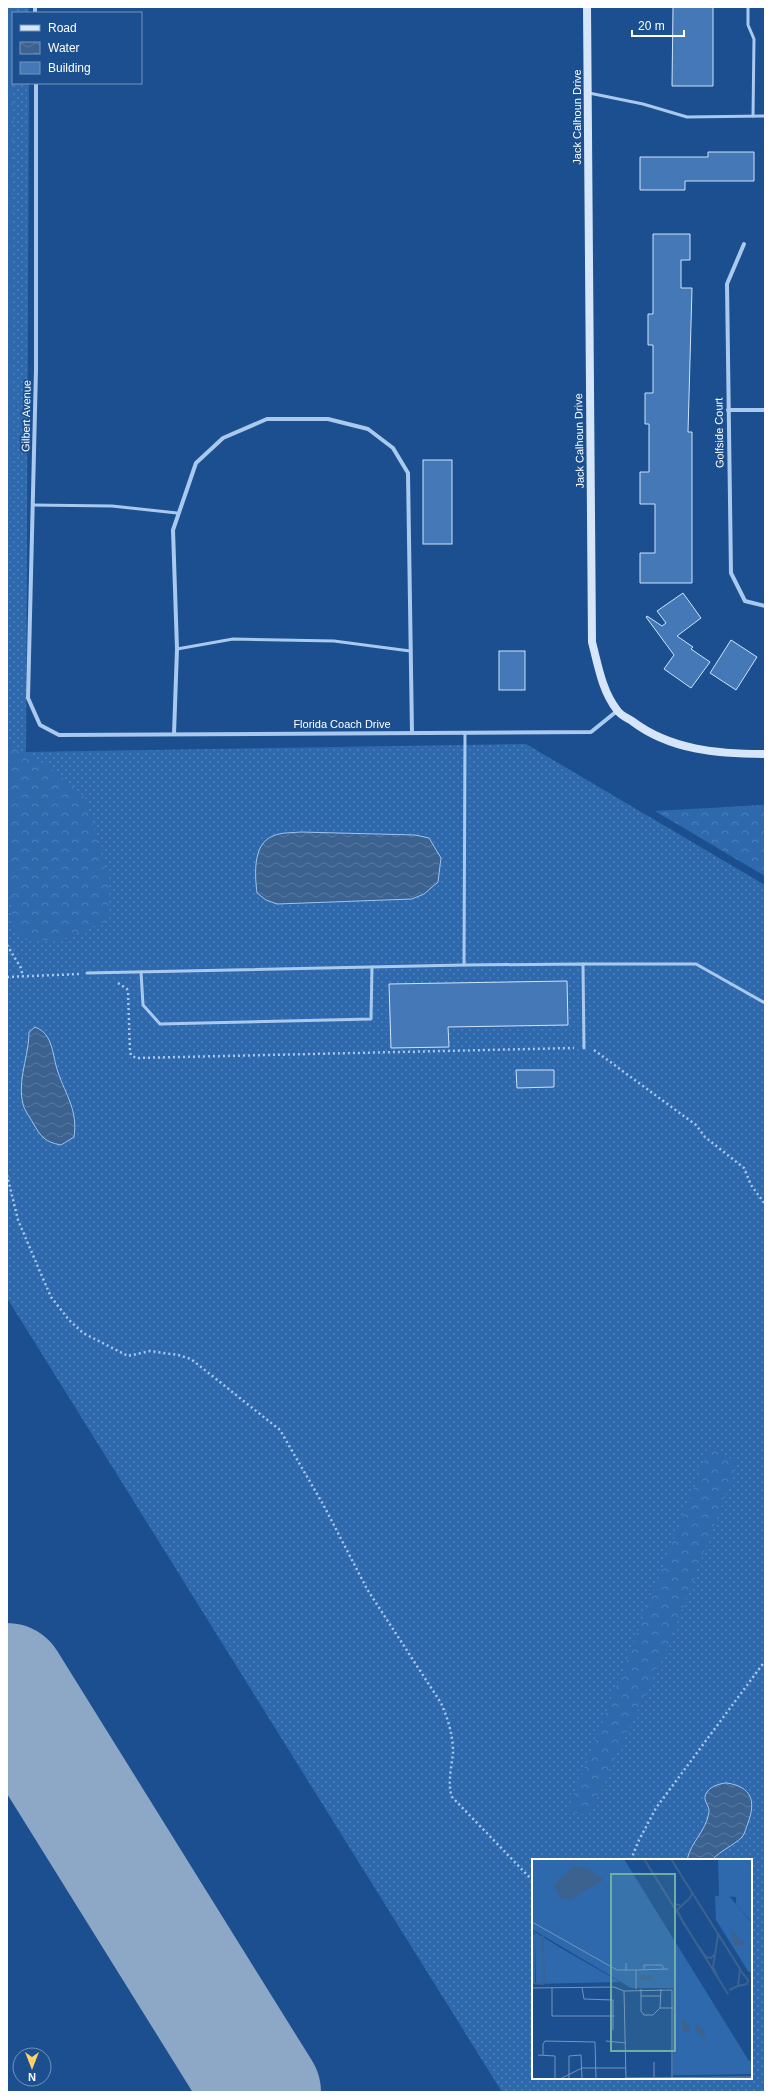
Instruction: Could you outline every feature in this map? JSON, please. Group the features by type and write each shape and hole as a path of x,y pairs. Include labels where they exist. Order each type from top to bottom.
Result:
{"street":[{"name":"Jack Calhoun Drive","path":"587,7 592,642 602,682 617,711 640,728 679,746 730,754 765,754"},
{"name":"Gilbert Avenue","path":"36,84 36,370 28,698 40,725 59,735"},
{"name":"Golfside Court","path":"744,244 727,284 731,573 745,601 765,606"},
{"path":"728,410 765,410"},
{"path":"174,734 177,649 173,530 177,513 196,463 223,438 267,419 328,419 368,429 393,448 408,473 412,733"},
{"name":"Florida Coach Drive","path":"59,735 591,732 617,711"}],"lane":[{"path":"748,7 748,25 754,39 752,116"},
{"path":"587,93 642,104 687,117 765,116"},
{"path":"33,505 112,506 177,513"},
{"path":"177,649 233,639 334,641 410,651"},
{"path":"464,965 465,732"},
{"path":"583,964 584,1048"},
{"path":"87,973 464,965 696,964 765,1003"},
{"path":"141,972 143,1005 160,1024 191,1024 371,1019 372,967"}],"path":[{"path":"7,945 21,968 23,977"},
{"path":"7,977 87,973"},
{"path":"114,981 123,986 128,992 130,1052 131,1055 136,1058 591,1048 696,1125 705,1137 744,1168 751,1185 765,1204"},
{"path":"7,1174 18,1220 51,1297 69,1320 83,1333 128,1356 150,1351 178,1355 191,1359 280,1430 324,1506 367,1589 441,1703 448,1721 453,1744 450,1784 452,1797 532,1880"},
{"path":"631,1859 638,1842 656,1808 765,1660"}],"green space":[{"path":"7,7 29,7 29,12 12,12 12,84 29,84 26,752 526,744 765,885 765,2092 502,2092 7,1298"},
{"path":"7,7 14,7 14,12 12,12 12,84 13,84 8,742 49,767 84,796 108,876 109,920 61,940 26,940 14,927 7,872"},
{"path":"761,805 765,805 765,876 655,811"},
{"path":"710,1447 738,1463 668,1646 588,1816 568,1810"}],"water":[{"path":"301,832 415,835 429,838 441,858 438,882 424,894 412,899 277,904 266,900 257,893 256,886 256,861 261,846 266,840 273,836 283,833"},
{"path":"35,1027 41,1030 49,1040 58,1072 73,1111 75,1127 74,1137 61,1145 47,1140 41,1135 23,1104 21,1086 29,1032"},
{"path":"727,1783 735,1785 742,1788 750,1796 752,1808 744,1834 713,1859 687,1859 692,1847 705,1825 709,1812 705,1795 709,1790 719,1784"}],"building":[{"path":"673,7 713,7 713,86 672,86"},
{"path":"708,152 754,152 754,181 685,181 685,190 640,190 640,157 708,157"},
{"path":"653,234 690,234 690,260 681,260 681,288 692,288 688,432 692,432 692,583 640,583 640,553 655,553 655,504 640,504 640,472 649,472 649,424 645,424 645,393 653,393 653,345 648,345 648,314 653,314"},
{"path":"423,460 452,460 452,544 423,544"},
{"path":"683,593 701,618 677,636 693,647 691,649 710,662 691,688 664,669 674,655 646,617 647,616 662,626 666,623 657,611"},
{"path":"731,640 757,657 736,690 710,673"},
{"path":"499,651 525,651 525,690 499,690"},
{"path":"567,981 568,1025 448,1027 449,1047 391,1048 389,984"},
{"path":"516,1070 554,1070 554,1087 517,1088"}],"taxiway":[{"path":"7,1727 26,1735 44,1750 136,1896"}],"runway":[{"path":"7,1682 262,2092"}]}
